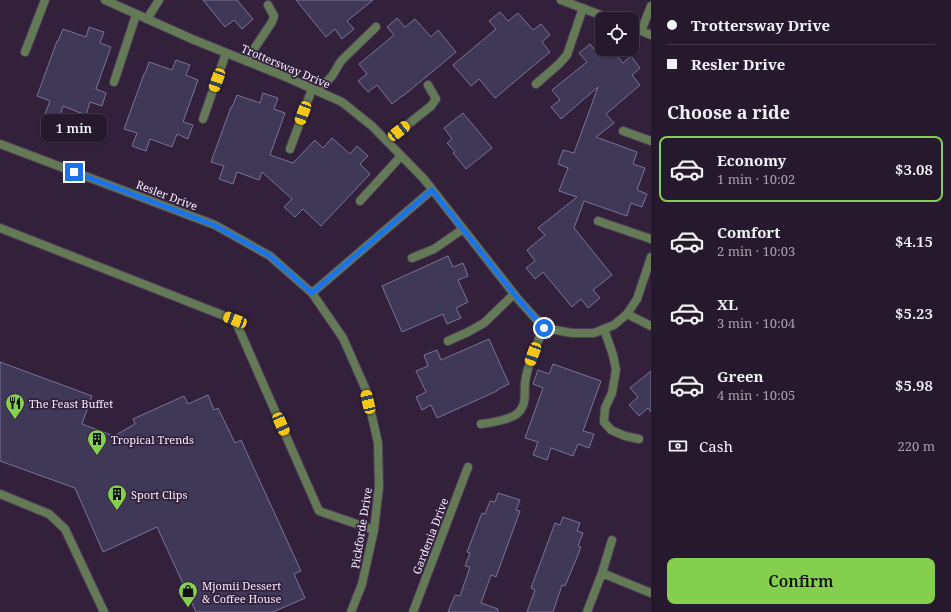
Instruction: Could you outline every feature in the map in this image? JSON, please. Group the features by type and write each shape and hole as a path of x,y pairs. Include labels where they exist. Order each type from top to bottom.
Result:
{"street":[{"path":"25,52 45,0"},
{"name":"Trottersway Drive","path":"104,0 342,102 372,126 424,179 514,294 544,328"},
{"path":"147,19 159,0"},
{"path":"561,0 595,13"},
{"path":"246,61 272,22 274,16 268,5"},
{"path":"651,6 641,31 651,35"},
{"path":"536,84 567,55 583,8"},
{"path":"114,82 136,15"},
{"path":"290,150 315,90 332,76 341,61 376,27"},
{"path":"203,119 226,53"},
{"path":"387,141 431,106 436,99 428,85"},
{"path":"623,131 651,141"},
{"name":"Resler Drive","path":"0,144 214,225 270,256 312,293"},
{"path":"360,200 401,156"},
{"path":"312,293 432,190"},
{"path":"598,221 651,239"},
{"path":"0,228 235,320 319,511 374,530"},
{"path":"412,258 434,249 462,229"},
{"path":"482,424 500,421 519,413 524,404 526,394 525,383 530,363 544,328 572,333 594,333 614,325 627,314 636,299 651,257"},
{"name":"Pickforde Drive","path":"312,293 343,338 366,390 378,443 380,487 374,530 362,584 351,612"},
{"path":"448,341 484,323 514,294"},
{"path":"627,314 651,326"},
{"path":"604,329 613,355 616,370 612,393 605,408 604,422 611,430 625,436 639,439"},
{"name":"Gardenia Drive","path":"413,612 468,467"},
{"path":"0,494 49,514 65,529 104,612"},
{"path":"587,612 602,574 612,540"},
{"path":"602,574 651,593"}],"building":[{"path":"203,0 237,0 253,19 242,29 234,20 225,27"},
{"path":"296,0 373,0 347,21 354,29 342,39 335,29 326,37"},
{"path":"500,12 508,21 518,13 533,30 541,24 550,35 542,42 550,52 495,98 479,79 471,86 453,65 496,29 489,21"},
{"path":"397,18 405,27 415,19 431,37 438,30 456,52 392,104 377,85 368,92 358,81 367,74 359,64 394,35 387,27"},
{"path":"89,27 104,32 100,43 111,47 96,89 106,93 102,106 90,102 86,115 63,106 59,119 45,114 50,101 37,96 57,41 63,29 86,37"},
{"path":"590,44 595,49 595,56 617,56 623,63 631,56 640,68 632,75 640,85 606,114 614,123 596,137 637,152 633,164 645,168 637,190 647,194 642,207 631,203 627,216 584,201 574,228 612,275 593,290 600,298 588,308 581,299 572,307 543,272 535,279 526,268 535,261 527,250 545,235 538,228 577,197 559,191 568,168 558,164 563,150 574,153 598,87 561,119 551,107 560,100 552,90 587,62 579,53"},
{"path":"176,60 190,65 186,75 198,80 183,122 193,125 188,139 177,134 172,147 150,139 146,151 132,146 137,133 124,129 149,62 172,70"},
{"path":"263,93 278,98 274,109 285,113 270,155 293,163 315,140 323,148 332,138 350,154 357,146 368,156 360,164 370,174 321,226 303,209 295,217 284,207 292,199 262,172 259,180 237,172 233,184 219,179 224,166 211,162 231,107 237,95 260,103"},
{"path":"463,113 492,148 466,169 447,143 452,139 444,128"},
{"path":"448,256 453,267 463,263 468,276 458,280 468,302 456,308 461,318 447,324 443,314 402,332 382,286"},
{"path":"489,339 509,384 497,391 437,418 431,405 422,410 416,397 426,392 416,371 428,366 424,355 437,350 441,360"},
{"path":"0,362 92,396 82,424 114,436 135,424 133,419 184,396 188,404 208,395 214,410 218,408 235,443 241,440 301,571 294,574 305,598 273,612 196,612 157,527 103,552 75,488 0,461"},
{"path":"553,364 601,381 583,431 594,434 589,448 578,444 573,456 551,448 547,460 533,455 538,442 525,438 543,388 533,384 538,370 549,374"},
{"path":"651,371 651,412 648,408 639,416 629,405 638,397 630,388"},
{"path":"498,493 520,500 516,510 520,511 496,577 491,575 481,603 498,609 498,612 448,612 455,595 460,596 470,567 465,566 470,553 467,552 482,513 485,514 490,501 495,502"},
{"path":"563,517 580,523 577,531 583,533 578,546 581,547 565,586 562,585 553,612 527,612 535,590 531,588 555,523 560,525"}],"place":[{"name":"The Feast Buffet","path":"15,420"},
{"name":"Tropical Trends","path":"97,456"},
{"name":"Sport Clips","path":"117,511"},
{"name":"Mjomii Dessert & Coffee House","path":"188,608"}],"route":[{"path":"74,172 214,225 270,256 312,293 432,190 518,299 544,328"}]}
